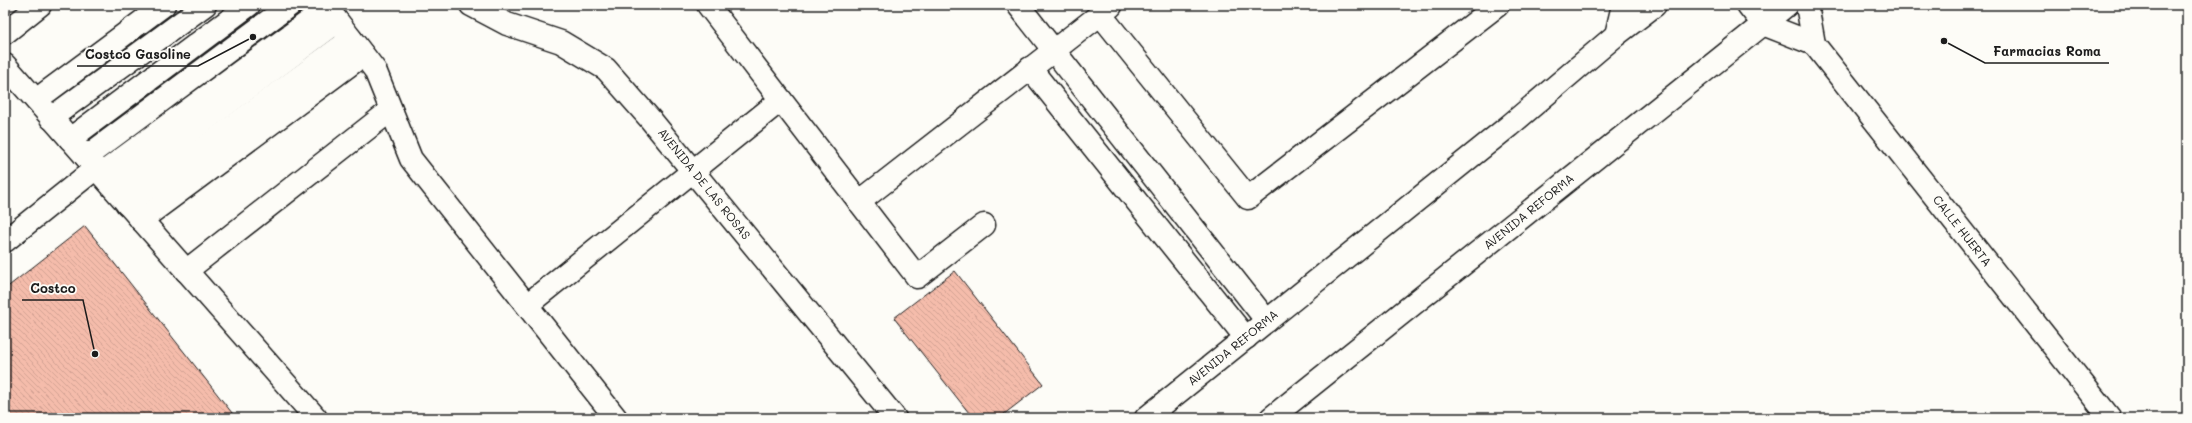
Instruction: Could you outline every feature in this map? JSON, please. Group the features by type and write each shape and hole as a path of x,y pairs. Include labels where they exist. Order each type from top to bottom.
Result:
{"main road":[{"path":"5,33 40,5"},
{"path":"36,100 164,5"},
{"path":"51,118 205,5"},
{"path":"70,139 249,5"},
{"path":"111,185 290,5"},
{"name":"AVENIDA DE LAS ROSAS","path":"471,5 507,24 561,42 606,69 693,170 895,418"},
{"path":"708,5 917,277 984,225"},
{"path":"1018,5 1267,321"},
{"path":"859,202 1106,10 1248,198 1498,5"},
{"path":"1616,35 1623,5"},
{"name":"AVENIDA REFORMA","path":"1146,418 1509,126 1616,35 1655,5"},
{"path":"1748,5 1763,24 1814,44"},
{"name":"AVENIDA REFORMA","path":"1271,418 1787,5"},
{"path":"1807,5 1814,44"},
{"path":"111,185 330,11 375,70 411,159 616,418"},
{"name":"CALLE HUERTA","path":"1814,44 2110,418"},
{"path":"5,240 111,185 357,47"},
{"path":"5,65 316,418"},
{"path":"1030,68 1246,338"},
{"path":"527,305 781,100"},
{"path":"186,271 391,110"}],"building":[{"path":"85,226 236,418 5,418 5,289"},
{"path":"955,271 1043,384 999,418 973,418 894,318"}],"place":[{"name":"Costco Gasoline","path":"253,37"},
{"name":"Farmacias Roma","path":"1944,41"},
{"name":"Costco","path":"95,354"}]}
